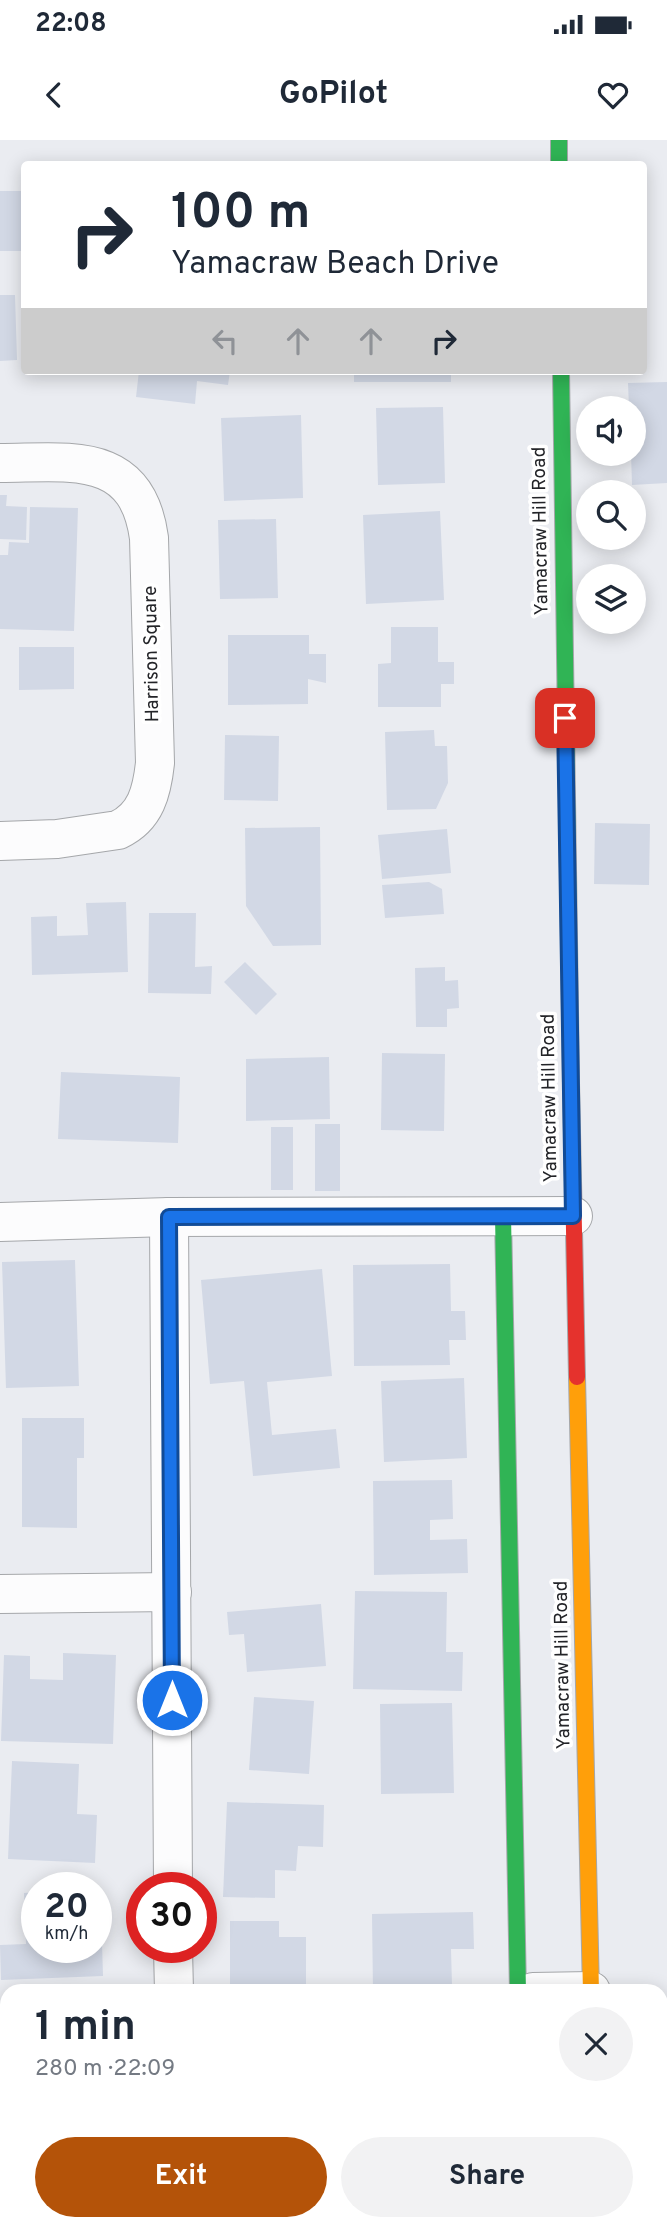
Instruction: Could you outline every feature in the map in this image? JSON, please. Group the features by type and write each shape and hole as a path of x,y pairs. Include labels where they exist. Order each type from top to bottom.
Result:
{"main road":[{"path":"559,140 559,161"},
{"name":"Yamacraw Hill Road","path":"561,375 573,1216 591,1984"},
{"path":"503,1216 518,1984"}],"street":[{"name":"Harrison Square","path":"0,463 72,463 96,466 116,475 129,485 138,498 146,516 149,538 155,762 148,798 142,811 126,826 117,830 57,839 0,841"},
{"path":"0,1222 169,1217 573,1216"},
{"path":"169,1217 173,1872"},
{"path":"0,1594 172,1592"},
{"path":"173,1963 174,1984"}],"building":[{"path":"0,191 21,191 21,251 0,251"},
{"path":"0,295 15,295 17,360 0,361"},
{"path":"139,375 229,375 228,385 197,381 195,404 136,397"},
{"path":"354,375 451,375 451,382 354,382"},
{"path":"667,382 667,483 646,484 646,480 632,480 631,466 646,466 646,396 629,396 628,383"},
{"path":"443,407 445,483 378,485 376,408"},
{"path":"301,415 303,498 224,501 221,418"},
{"path":"0,495 7,495 6,506 27,507 26,540 0,539"},
{"path":"30,507 78,508 74,631 0,629 0,555 8,555 9,542 29,543"},
{"path":"440,511 444,600 366,604 363,515"},
{"path":"276,519 278,598 220,599 218,520"},
{"path":"391,627 438,627 438,662 454,662 454,684 441,684 441,707 378,707 378,664 391,663"},
{"path":"228,635 309,635 309,654 326,654 326,683 308,679 308,704 228,705"},
{"path":"19,647 74,647 74,689 19,690"},
{"path":"434,730 435,746 447,746 448,783 436,809 387,810 385,732"},
{"path":"225,735 279,736 278,801 224,800"},
{"path":"595,823 650,824 649,885 594,884"},
{"path":"320,827 321,945 273,946 246,906 245,828"},
{"path":"447,829 451,873 382,879 378,835"},
{"path":"429,882 442,889 444,914 385,918 382,885"},
{"path":"126,902 128,972 32,975 31,917 57,916 57,936 88,935 86,903"},
{"path":"149,913 196,913 195,967 212,966 211,994 148,993"},
{"path":"245,962 277,994 256,1015 224,982"},
{"path":"445,967 445,981 458,980 459,1008 447,1009 447,1027 416,1027 415,968"},
{"path":"382,1053 445,1054 444,1131 381,1130"},
{"path":"329,1057 330,1119 246,1121 246,1059"},
{"path":"61,1072 180,1077 178,1143 58,1139"},
{"path":"315,1124 340,1124 340,1191 315,1191"},
{"path":"271,1127 293,1127 293,1190 271,1190"},
{"path":"75,1260 79,1386 6,1388 2,1262"},
{"path":"450,1264 451,1311 465,1311 466,1340 449,1340 450,1365 354,1366 353,1265"},
{"path":"322,1269 332,1376 267,1382 272,1435 336,1429 340,1468 253,1476 244,1381 210,1384 201,1280"},
{"path":"464,1378 467,1458 384,1462 381,1381"},
{"path":"22,1418 84,1418 84,1458 77,1458 77,1528 22,1527"},
{"path":"452,1480 453,1519 430,1520 430,1540 467,1539 468,1573 374,1575 373,1481"},
{"path":"355,1591 447,1592 446,1652 463,1652 462,1691 353,1689"},
{"path":"321,1604 326,1666 247,1672 244,1634 229,1635 227,1612"},
{"path":"63,1653 116,1655 113,1744 1,1741 4,1655 30,1656 30,1679 63,1680"},
{"path":"254,1697 314,1701 309,1774 249,1770"},
{"path":"452,1703 454,1793 381,1794 380,1704"},
{"path":"12,1761 79,1764 77,1814 97,1815 95,1863 8,1859"},
{"path":"227,1802 324,1805 323,1847 298,1846 296,1871 275,1870 275,1898 223,1897"},
{"path":"473,1912 474,1949 451,1949 452,1984 373,1984 372,1914"},
{"path":"230,1921 279,1921 279,1937 306,1937 306,1984 230,1984"},
{"path":"21,1944 21,1963 103,1963 103,1976 1,1980 0,1945"}],"traffic: fast":[{"path":"559,140 559,161"},
{"path":"561,375 571,1083"},
{"path":"503,1216 518,1984"}],"traffic: slow":[{"path":"577,1377 591,1984"}],"traffic: jam":[{"path":"571,1083 577,1377"}],"route":[{"path":"172,1700 169,1217 573,1216 565,718"}]}
